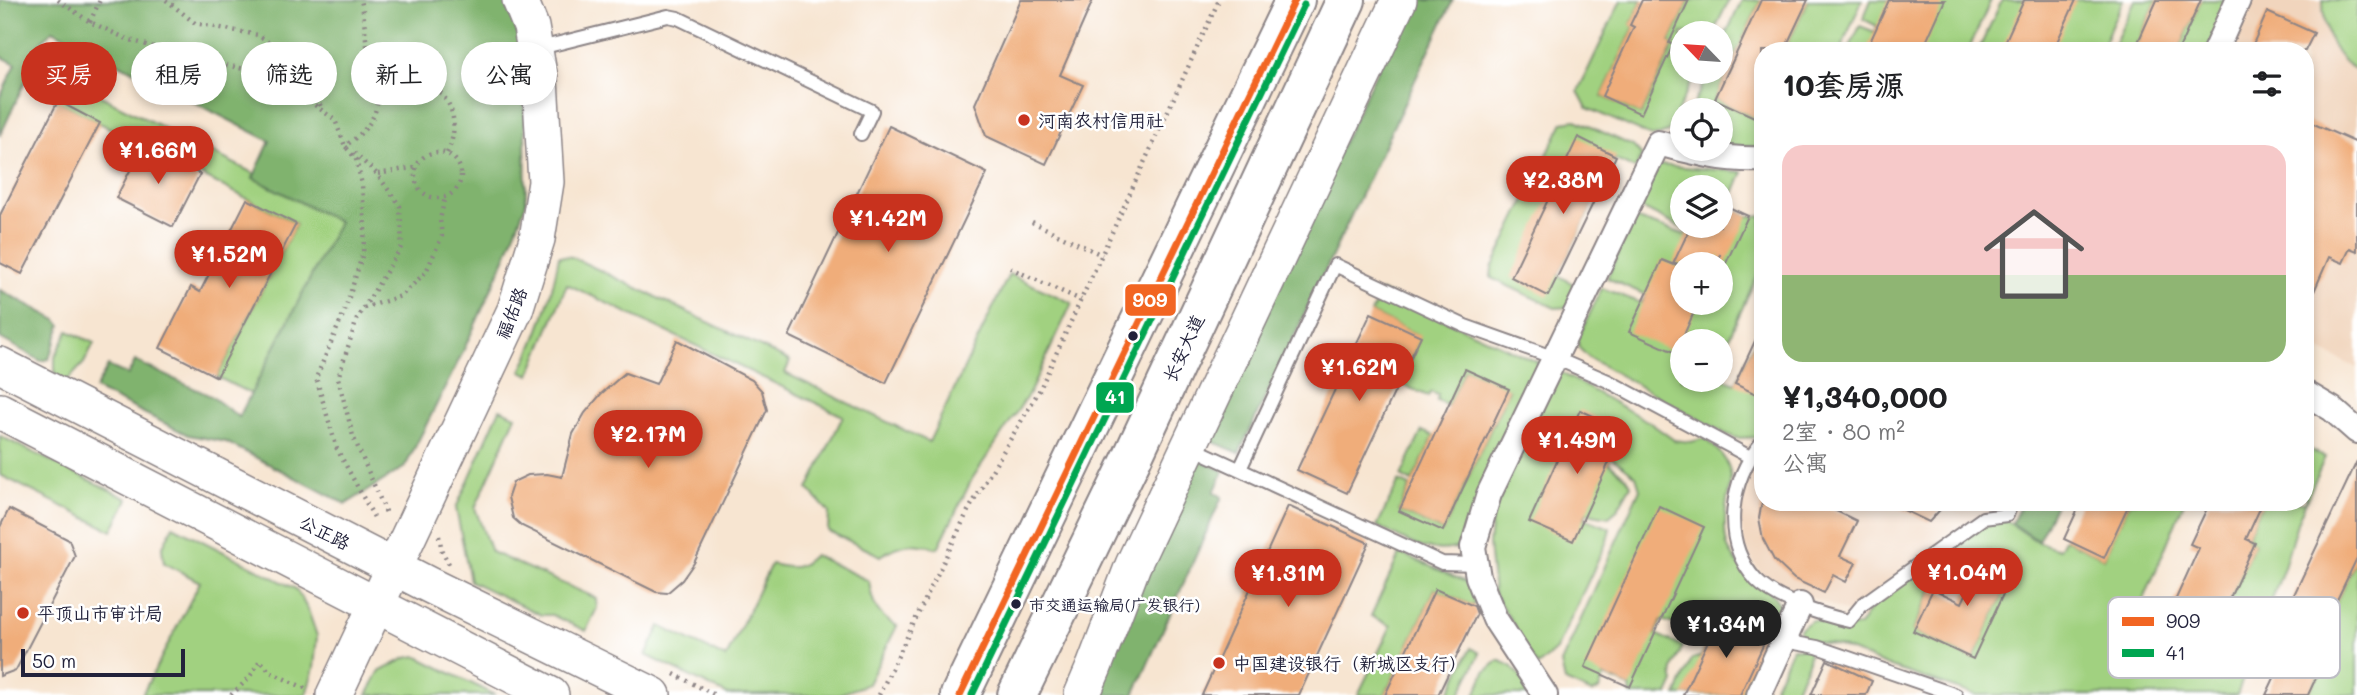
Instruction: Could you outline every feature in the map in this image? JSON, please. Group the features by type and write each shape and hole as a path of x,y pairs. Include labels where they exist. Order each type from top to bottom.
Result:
{"main road":[{"path":"960,695 1295,0"},
{"name":"长安大道","path":"1017,695 1131,460 1346,0"}],"street":[{"name":"福佑路","path":"520,0 534,42"},
{"path":"1082,695 1133,565 1399,0"},
{"path":"2219,42 2238,0"},
{"name":"福佑路","path":"322,693 377,606 515,310 537,239 546,182 541,105"},
{"path":"1545,695 1495,619 1478,577 1473,547 1489,494 1658,143 1708,155 1754,160"},
{"name":"公正路","path":"0,365 394,567 662,684"},
{"path":"2314,398 2332,409 2357,431"},
{"path":"0,411 551,695"},
{"path":"1759,695 1800,605"}],"lane":[{"path":"557,44 668,16 678,18 872,111 861,134"},
{"path":"1240,469 1335,265 1465,326 1555,358 1608,381 1750,457"},
{"path":"1189,446 1441,563 1476,565"},
{"path":"1754,452 1733,505 1734,532 1740,555 1756,580 1774,594 1849,621 1863,604 1983,518 2007,515 2009,511"},
{"path":"1784,641 1816,647 1956,695"}],"path":[{"path":"58,0 90,22 127,39 244,69 308,100 334,120 345,146 356,159 362,185 365,229 363,253 345,310 316,378 337,449 376,521"},
{"path":"90,22 100,0"},
{"path":"166,0 195,23 258,35 284,53 307,78 323,112"},
{"path":"361,0 366,42"},
{"path":"878,695 968,511 1039,391 1219,0"},
{"path":"447,102 454,121 454,139 447,153"},
{"path":"345,146 366,132 377,105"},
{"path":"345,146 377,174 400,206 402,246 364,308 350,337 338,378 354,436 388,517"},
{"path":"432,152 447,153 458,164 461,180 452,193 445,197 430,197 418,188 414,174 416,167 419,160 432,152"},
{"path":"377,174 416,167"},
{"path":"364,308 401,296 426,272 442,236 440,220 445,197"},
{"path":"1032,222 1102,255"},
{"path":"1010,268 1081,300"},
{"path":"438,528 442,551 452,570"},
{"path":"231,695 248,678 260,660 270,672 322,693"},
{"path":"662,684 715,695"}],"shaded area":[{"path":"2247,0 2357,0 2357,368 2314,347 2314,42 2228,42"},
{"path":"1754,466 1754,511 1990,511 2038,541 1974,662 1944,654 1765,578 1753,562 1745,544 1738,511 1747,477"}],"green space":[{"path":"0,0 507,0 520,42 461,42 461,105 525,105 526,203 505,259 461,356 405,467 346,504 226,442 188,435 95,389 108,366 128,375 135,361 211,396 239,417 339,222 253,178 270,141 200,105 227,105 227,42 131,42 131,70 117,63 117,42 76,42 53,30 41,42 21,42 21,90 0,136 0,97 16,64 0,56"},
{"path":"1410,0 1453,0 1239,453 1204,438"},
{"path":"1621,0 1642,0 1631,24 1634,27 1602,96 1641,114 1670,52 1670,84 1690,84 1684,98 1670,98 1668,132 1653,137 1587,108 1578,91"},
{"path":"1689,0 1729,0 1719,21 1679,21"},
{"path":"1742,0 1761,0 1733,60 1732,21"},
{"path":"1808,0 1862,0 1844,42 1788,42"},
{"path":"1871,0 1991,0 1972,42 1852,42 1860,26 1875,32 1877,26 1863,19"},
{"path":"2002,0 2123,0 2104,42 1982,42"},
{"path":"2135,0 2157,0 2138,42 2115,42"},
{"path":"2201,0 2231,0 2211,42 2182,42"},
{"path":"2323,0 2357,0 2357,70 2341,58 2330,41"},
{"path":"1703,84 1722,84 1715,98 1697,98"},
{"path":"117,104 255,174 254,178 339,222 251,394 217,377 296,224 65,105"},
{"path":"1733,108 1753,117 1754,115 1754,147 1733,146"},
{"path":"1576,120 1633,146 1642,156 1635,169 1614,159 1558,275 1580,288 1569,307 1555,308 1491,278 1492,268 1563,122"},
{"path":"1659,165 1743,172 1733,195 1733,175 1670,175 1670,222 1639,207"},
{"path":"1733,209 1754,216 1754,283 1733,329 1670,329 1670,392 1733,392 1733,383 1735,384 1754,343 1754,437 1736,438 1726,434 1589,358 1580,349 1577,340 1602,288 1641,303 1646,295 1607,278 1634,218 1670,230 1670,238 1733,238"},
{"path":"559,256 572,257 790,361 785,373 929,442 1009,274 1072,303 1030,392 972,479 938,548 908,544 881,556 828,531 829,512 808,489 843,416 567,284 530,375 521,371 544,315"},
{"path":"0,290 57,320 61,325 49,359 41,361 0,338"},
{"path":"1381,291 1542,364 1464,546 1429,549 1377,526 1399,481 1410,486 1399,511 1443,531 1509,390 1465,369 1448,406 1437,401 1438,395 1431,392 1428,396 1399,383 1420,336 1371,313"},
{"path":"68,331 94,343 84,363 67,381 55,376 55,357"},
{"path":"1558,371 1649,422 1674,440 1691,442 1705,438 1726,461 1730,470 1725,534 1727,545 1739,564 1774,597 1781,610 1781,620 1748,695 1676,695 1692,659 1701,656 1712,631 1694,631 1662,620 1655,634 1683,646 1673,668 1674,682 1668,695 1631,695 1630,687 1604,676 1599,690 1592,693 1565,681 1561,663 1640,489 1636,476 1611,457 1609,463 1627,478 1631,485 1617,510 1609,517 1587,513 1584,518 1610,528 1607,541 1556,650 1538,666 1527,651 1494,594 1489,545 1492,515"},
{"path":"500,409 516,416 475,508 491,552 596,598 597,608 586,631 552,615 541,615 470,581 456,508"},
{"path":"1422,431 1434,436 1412,482 1401,476"},
{"path":"0,436 128,499 112,531 0,475"},
{"path":"2314,452 2325,457 2314,483"},
{"path":"1193,457 1224,471 1214,492 1222,497 1134,695 1092,695"},
{"path":"2018,511 2053,511 2038,541 2012,523"},
{"path":"2126,511 2180,511 2145,597 2108,597 2108,678 2243,678 2237,695 1976,695 1893,668 1839,646 1799,639 1800,629 1812,620 1848,627 1859,626 1876,600 1916,572 1936,580 1913,631 1973,659 2017,564 1987,550 1970,585 1924,565 1981,525 2001,517 2038,542 2059,549 2064,539 2104,558"},
{"path":"2259,511 2302,511 2273,597 2230,597 2255,543 2246,539"},
{"path":"173,526 296,589 308,610 317,636 314,668 306,695 142,695 200,582 164,563 162,548"},
{"path":"1400,553 1473,585 1477,597 1473,606 1435,589 1385,695 1358,695 1391,626 1371,616"},
{"path":"814,555 869,581 876,608 897,626 868,684 837,695 728,695 646,655 660,626 726,658 771,564 799,566"},
{"path":"2357,558 2357,695 2308,695 2316,678 2340,678 2338,597"},
{"path":"1471,648 1480,653 1460,695 1448,695"},
{"path":"1792,648 1809,649 1808,663 1793,695 1771,695"},
{"path":"416,656 495,695 367,695 379,672 406,658"},
{"path":"1499,660 1511,666 1537,695 1475,695 1485,672"}],"building":[{"name":"河南农村信用社","path":"1021,0 1093,0 1060,75 1083,85 1046,164 986,136 975,104"},
{"path":"1642,0 1689,0 1679,21 1670,21 1670,51 1641,114 1602,96 1634,27 1630,25"},
{"path":"1761,0 1808,0 1788,42 1754,42 1754,117 1733,107 1733,98 1715,98 1722,84 1733,84 1733,60"},
{"path":"1889,0 1945,0 1926,42 1870,42"},
{"path":"2024,0 2076,0 2057,42 2005,42"},
{"path":"2157,0 2201,0 2182,42 2138,42"},
{"path":"2267,12 2314,33 2310,42 2254,42"},
{"path":"56,105 66,105 100,123 22,274 0,263 0,215"},
{"path":"2314,124 2357,143 2357,251 2350,248 2343,263 2329,257 2314,291"},
{"path":"889,126 987,173 886,383 789,336"},
{"path":"1578,137 1616,156 1548,296 1511,277"},
{"path":"143,145 200,174 173,227 116,198"},
{"path":"247,199 296,224 217,377 160,348 191,287 200,292"},
{"path":"1733,209 1748,216 1731,252 1679,252 1685,238 1733,238"},
{"path":"1662,260 1670,263 1670,315 1693,315 1687,329 1670,329 1670,350 1629,332"},
{"path":"1371,313 1421,336 1347,493 1297,470"},
{"path":"677,340 752,380 762,391 767,410 694,563 682,580 667,593 656,592 522,526 513,518 508,497 513,482 528,475 547,474 562,477 573,434 585,413 601,394 625,373 656,384"},
{"path":"1754,343 1754,393 1735,384"},
{"path":"1465,369 1509,389 1443,531 1399,511"},
{"path":"1580,410 1624,430 1573,541 1529,522"},
{"path":"2357,461 2357,558 2338,597 2293,597"},
{"path":"1288,506 1369,543 1299,695 1202,695"},
{"path":"1659,506 1704,527 1630,687 1585,667"},
{"name":"平顶山市审计局","path":"9,509 69,540 75,556 16,670 0,676 0,527"},
{"path":"1760,511 1836,511 1857,521 1840,556 1856,563 1846,582 1833,575 1824,593 1794,579 1774,560 1763,539"},
{"path":"1906,511 1939,511 1929,522"},
{"path":"2077,511 2126,511 2104,558 2064,539"},
{"path":"2206,511 2259,511 2246,539 2255,543 2230,597 2177,597 2199,548 2190,544"},
{"path":"1987,550 2017,564 1973,659 1913,631 1933,589 1962,603"},
{"path":"1435,589 1474,606 1477,614 1438,695 1385,695"},
{"path":"1720,615 1767,637 1740,695 1683,695"},
{"path":"1827,660 1872,681 1866,695 1811,695"},
{"path":"2274,678 2316,678 2308,695 2266,695"}],"transit line":[{"name":"909","path":"960,695 1295,0"},
{"name":"41","path":"972,695 1304,5"}],"place":[{"name":"河南农村信用社","path":"1024,120"},
{"name":"市交通运输局(广发银行)","path":"1016,604"},
{"name":"平顶山市审计局","path":"23,613"},
{"name":"中国建设银行（新城区支行）","path":"1219,663"}]}
